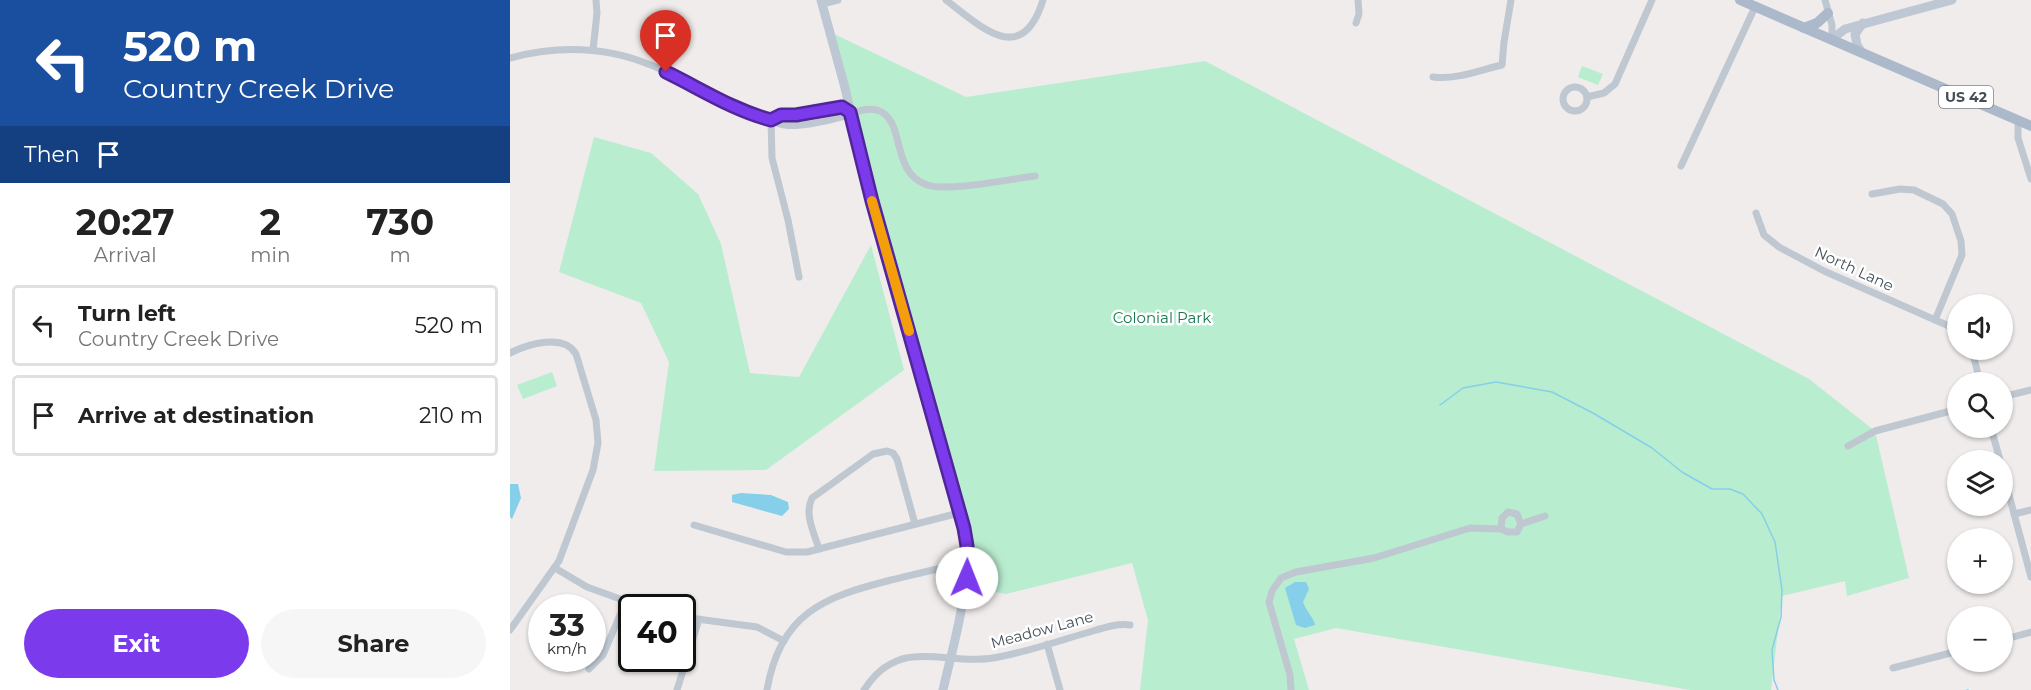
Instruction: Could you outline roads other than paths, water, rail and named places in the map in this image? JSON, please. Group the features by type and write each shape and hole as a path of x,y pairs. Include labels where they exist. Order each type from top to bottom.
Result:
{"main road":[{"name":"US 42","path":"1740,0 2031,126"},
{"path":"1804,28 1817,23 1828,13"}],"street":[{"path":"593,50 596,0"},
{"path":"838,0 821,2 872,201 967,546 968,563 964,597 944,690"},
{"path":"946,0 985,30 1005,37 1019,35 1030,28 1043,0"},
{"path":"1356,23 1359,14 1358,0"},
{"path":"1433,77 1457,76 1502,65 1511,0"},
{"path":"1587,97 1604,93 1615,84 1652,0"},
{"path":"1825,0 1832,25 1832,39"},
{"path":"1832,39 1845,29 1863,23 1952,0"},
{"path":"1681,166 1755,7"},
{"path":"1862,53 1857,45 1855,34 1863,23"},
{"path":"510,58 559,49 593,50 619,55 650,64 730,106 771,120 781,115 806,114 842,107 850,112 872,109 885,114 893,127 899,150 908,170 917,180 929,186 954,186 1035,176"},
{"path":"771,120 772,159 788,220 799,277"},
{"path":"2018,120 2018,138 2031,179"},
{"path":"1872,194 1900,189 1914,190 1943,204 1953,214 1962,255 1935,320"},
{"name":"North Lane","path":"1756,213 1764,235 1779,247 1824,272 1947,325"},
{"path":"510,352 532,345 559,342 568,344 576,354 594,407 597,429 596,457 567,544 555,568 510,630"},
{"path":"2013,394 2031,390"},
{"path":"1848,446 1875,431 1947,412"},
{"path":"819,549 808,514 812,498 873,454 880,452 893,453 897,459 915,524"},
{"path":"2013,510 2031,577"},
{"path":"2014,514 2031,510"},
{"path":"1501,529 1502,518 1508,512 1517,514 1521,524"},
{"path":"694,525 786,552 807,552 959,513"},
{"path":"1291,690 1290,675 1269,602 1272,591 1281,578 1296,572 1374,558 1470,528 1516,532 1521,524 1545,516"},
{"path":"767,690 773,664 784,641 806,614 829,599 864,587 968,563"},
{"path":"555,568 587,587 618,598"},
{"path":"696,619 757,627 784,641"},
{"path":"677,690 699,619"},
{"path":"606,648 618,620"},
{"name":"Meadow Lane","path":"864,690 876,674 895,662 917,657 966,660 996,658 1103,628 1122,624 1130,625"},
{"path":"2013,637 2031,632"},
{"path":"1047,644 1060,690"},
{"path":"1893,668 1947,654"}],"water":[{"path":"510,484 518,484 521,498 512,519 510,517"},
{"path":"741,493 771,495 788,502 789,509 782,516 732,502 732,495"},
{"path":"1295,582 1306,582 1309,589 1303,602 1315,625 1305,628 1296,625 1285,588"}],"waterway":[{"path":"1440,405 1463,388 1496,382 1552,392 1652,448 1682,472 1712,489 1730,489 1743,494 1762,514 1775,542 1782,590 1781,617 1772,650 1774,680 1778,690"}],"park label":[{"name":"Colonial Park","path":"1162,318"}]}
